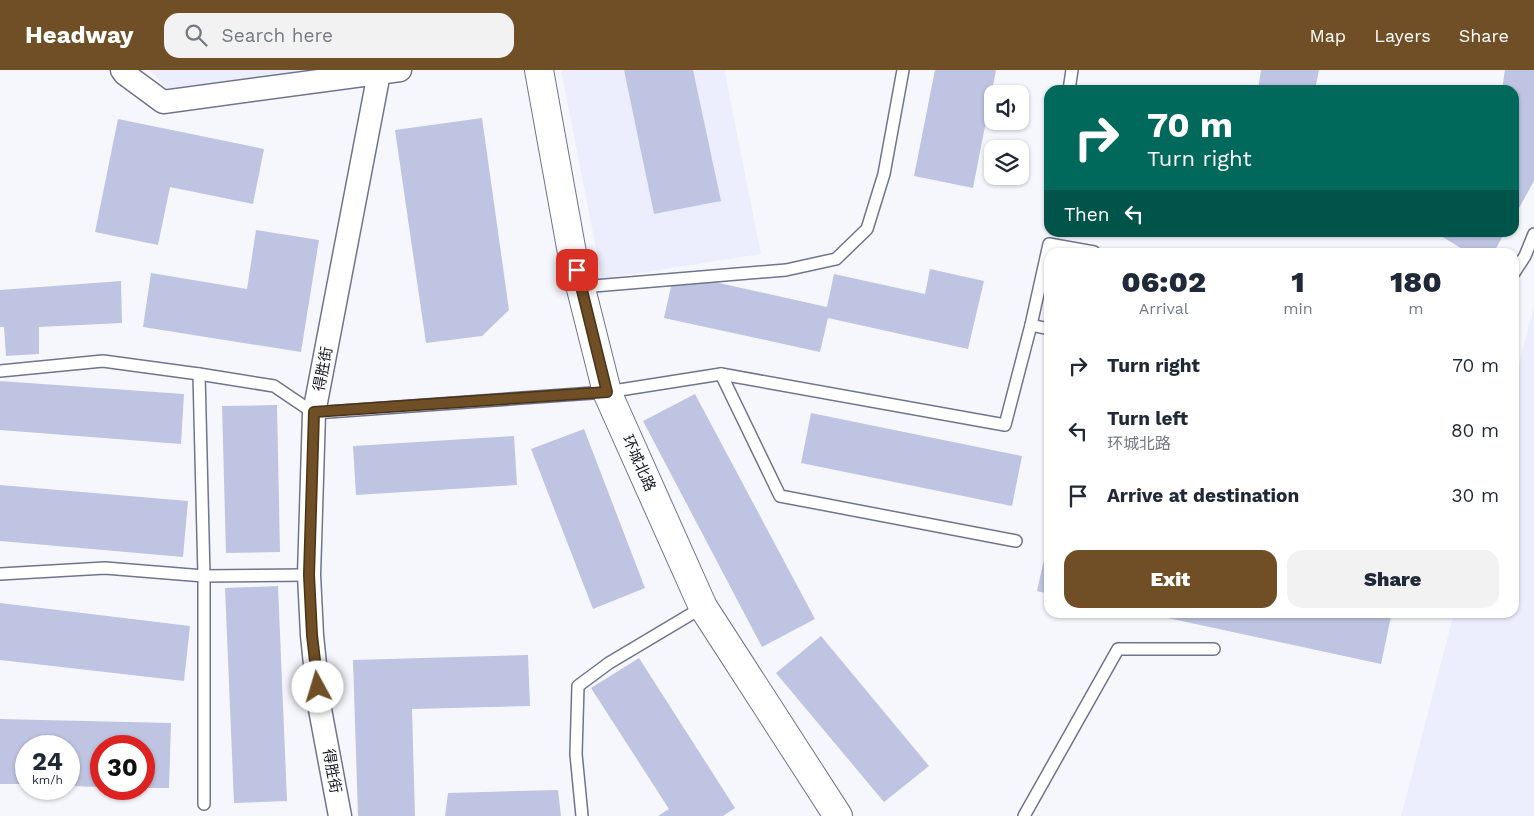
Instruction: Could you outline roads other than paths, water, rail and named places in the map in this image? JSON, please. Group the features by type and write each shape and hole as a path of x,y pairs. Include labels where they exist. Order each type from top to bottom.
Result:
{"main road":[{"name":"环城北路","path":"539,70 572,253 607,392 703,607 838,816"}],"street":[{"path":"122,70 163,102 389,72"},
{"name":"得胜街","path":"340,816 320,704 312,635 309,575 314,412 389,72"}],"lane":[{"path":"582,287 786,270 836,258 867,229 884,174 903,70"},
{"path":"1070,85 1072,70"},
{"path":"1519,265 1534,234"},
{"path":"1048,248 1049,244 1072,248"},
{"path":"0,371 103,361 274,386 314,412 607,392 721,374 1005,425 1044,266"},
{"path":"1031,325 1044,328"},
{"path":"199,374 204,576 204,804"},
{"path":"721,374 780,496 1016,541"},
{"path":"0,574 105,568 204,576 309,575"},
{"path":"582,816 576,754 578,686 609,662 703,607"},
{"path":"1024,816 1118,650 1214,649"}]}
